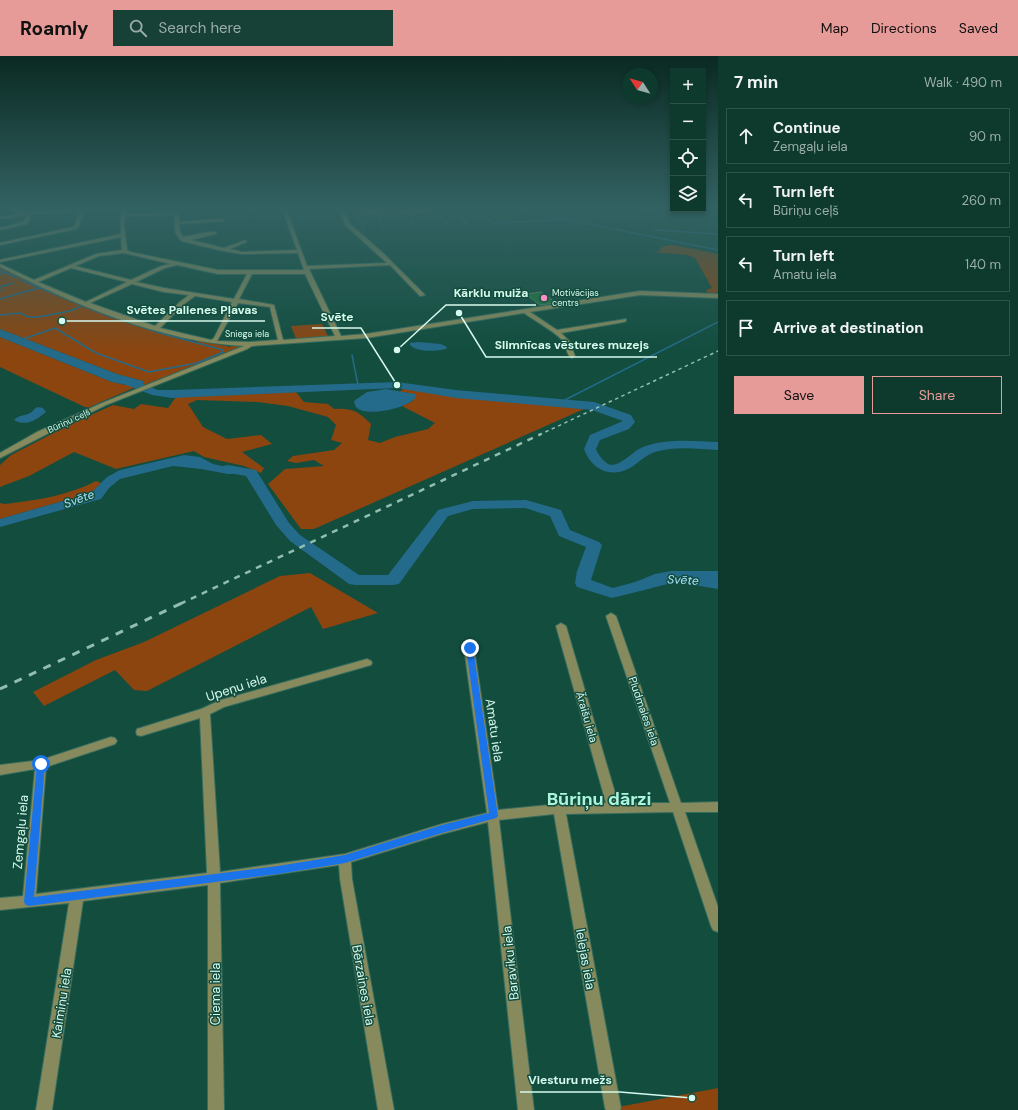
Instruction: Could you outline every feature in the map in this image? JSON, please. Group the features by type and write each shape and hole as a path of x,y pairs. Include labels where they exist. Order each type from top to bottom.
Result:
{"street":[{"path":"0,261 28,255"},
{"path":"34,282 102,255"},
{"path":"141,255 212,272 250,273 390,264"},
{"path":"301,255 306,270 339,338"},
{"path":"381,255 422,295"},
{"path":"87,303 163,267 176,264"},
{"name":"Sniega iela","path":"0,265 34,282 123,318 212,342 250,344 366,336 640,293 718,296"},
{"path":"72,267 193,295 272,306 281,342"},
{"path":"212,342 216,338 250,273"},
{"path":"156,328 182,303 193,295"},
{"path":"525,311 556,332 566,341 572,356"},
{"path":"556,332 624,320"},
{"name":"Būriņu ceļš","path":"0,456 73,418 245,348 250,344"},
{"name":"Pludmales iela","path":"611,616 718,926"},
{"name":"Āraišu iela","path":"562,626 613,808"},
{"name":"Amatu iela","path":"470,648 493,816"},
{"name":"Upeņu iela","path":"214,878 204,712 221,704 366,663"},
{"path":"141,732 204,712"},
{"path":"0,770 41,764 111,741"},
{"name":"Zemgaļu iela","path":"29,902 41,764"},
{"path":"0,904 77,896 345,859 442,829 493,816 559,809 718,807"},
{"name":"Ielejas iela","path":"559,809 613,1108"},
{"name":"Baraviku iela","path":"493,816 526,1110"},
{"name":"Bērzaines iela","path":"345,859 346,879 386,1110"},
{"name":"Ciema iela","path":"214,878 216,1110"},
{"name":"Kaimiņu iela","path":"44,1110 77,896"}],"shaded area":[{"path":"687,255 718,255 718,292 715,294 708,293 706,290 712,288 695,258"},
{"path":"0,268 48,290 121,319 196,342 198,340 230,347 232,345 239,345 243,347 144,385 143,381 117,374 0,329"},
{"path":"322,324 328,336 296,339 291,326"},
{"path":"0,337 112,382 136,387 87,408 0,367"},
{"path":"405,388 584,409 314,529 301,529 268,484 285,469 324,466 314,460 296,463 287,461 293,456 334,450 342,443 331,440 336,425 328,417 288,406 257,402 197,400 188,404 203,427 227,439 261,435 272,444 242,452 264,468 261,473 244,466 204,457 194,451 116,469 74,452 29,476 0,487 0,465 11,455 73,423 113,405 134,409 141,404 168,408 176,397 296,392 304,402 328,404 334,409 346,409 358,413 371,424 368,440 380,443 395,437 428,429 435,423 402,406 413,401 406,392 399,392"},
{"path":"96,481 101,483 91,493 0,519 0,503 5,504 52,497"},
{"path":"310,573 378,613 323,629 311,607 147,691 134,690 115,670 44,706 33,692 96,660 144,642 280,576"},
{"path":"718,1088 718,1110 605,1110 613,1108"}],"water":[{"path":"0,329 117,374 143,381 144,385 136,387 112,382 0,337"},
{"path":"418,342 441,344 447,347 446,349 427,351 413,348 410,345 410,343"},
{"path":"386,389 415,394 416,397 405,405 378,412 369,412 356,407 354,401 367,392"},
{"path":"38,407 43,408 46,412 39,418 27,423 14,420 19,416 30,413"},
{"path":"184,455 200,457 213,464 248,472 250,474 228,474 173,466 120,479 109,488 101,499 0,527 0,519 91,493 107,477 120,470"},
{"path":"671,571 718,571 718,589 676,582 627,594 623,587 655,574"}],"building":[{"name":"Motivācijas centrs","path":"541,292 556,303 540,305 526,294"}],"waterway":[{"path":"0,270 17,278"},
{"path":"0,274 5,273"},
{"path":"21,280 100,313"},
{"path":"0,287 13,283"},
{"path":"0,299 38,288"},
{"path":"0,315 20,313 29,317 38,317 70,311 82,306"},
{"path":"23,339 55,328 96,353 149,372 197,363 223,352 223,350 160,333 105,315"},
{"path":"557,404 718,322"},
{"path":"352,355 358,385"},
{"name":"Svēte","path":"120,379 156,393 172,394 397,385 456,394 594,406 627,418 629,422 625,426 594,438 590,449 593,456 600,465 611,469 621,467 647,450 655,447 682,445 718,446"},
{"name":"Svēte","path":"228,469 251,473 283,525 295,538 355,580 393,580 443,513 473,505 526,504 556,513 564,533 594,545 585,571 583,583 612,593 646,584"}],"railway":[{"path":"539,435 718,351"},
{"path":"180,604 541,434"},
{"path":"0,689 182,603"}],"place":[{"name":"Motivācijas centrs","path":"544,298"},
{"name":"Slimnīcas vēstures muzejs","path":"459,313"},
{"name":"Svētes Palienes Pļavas","path":"62,321"},
{"name":"Kārklu muiža","path":"397,350"},
{"name":"Svēte","path":"397,385"},
{"name":"Viesturu mežs","path":"692,1098"}],"district":[{"name":"Būriņu dārzi","path":"599,799"}],"route":[{"path":"41,764 37,824 29,902 278,870 345,859 442,829 493,816 470,648"}]}
